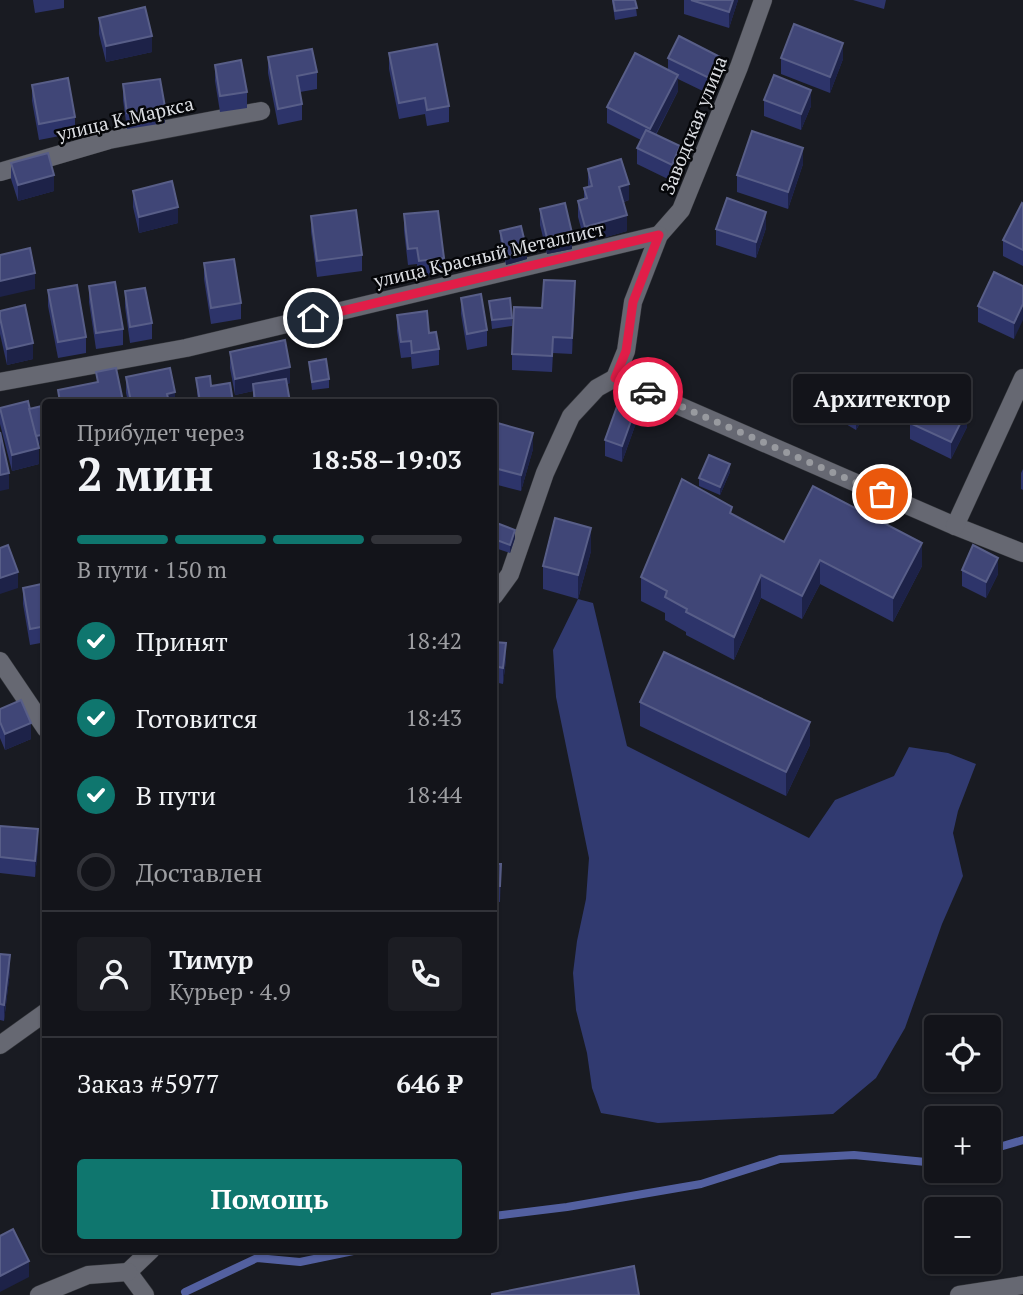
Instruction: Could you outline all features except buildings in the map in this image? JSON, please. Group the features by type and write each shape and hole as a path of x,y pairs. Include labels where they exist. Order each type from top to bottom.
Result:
{"street":[{"name":"Заводская улица","path":"615,378 626,351 633,302 659,235 681,210 739,67 762,0"},
{"name":"улица К.Маркса","path":"0,172 109,140 261,111"},
{"name":"улица Красный Металлист","path":"0,382 186,348 659,235"},
{"path":"497,592 510,574 545,473 571,416 597,388 615,378 1023,553"},
{"path":"955,526 1023,378"},
{"path":"0,660 42,723"},
{"path":"0,1045 42,1015"},
{"path":"39,1295 88,1275 128,1272 148,1253"},
{"path":"128,1272 145,1295"},
{"path":"960,1295 1023,1285"}],"shaded area":[{"path":"578,599 593,603 627,746 809,838 835,800 894,776 909,747 948,753 976,764 958,811 953,833 963,876 942,924 905,1028 876,1078 833,1114 658,1123 601,1113 592,1088 587,1053 576,1010 573,973 586,899 589,858 556,697 553,650"}],"waterway":[{"path":"1001,1146 1023,1140"},
{"path":"497,1216 567,1207 701,1184 780,1159 854,1155 924,1162"},
{"path":"185,1292 257,1258 300,1262 344,1253"}],"way so far":[{"path":"648,392 882,494"}],"place":[{"name":"Архитектор","path":"882,494"}],"route":[{"path":"313,318 659,235 633,302 626,351 615,378 648,392"}]}
